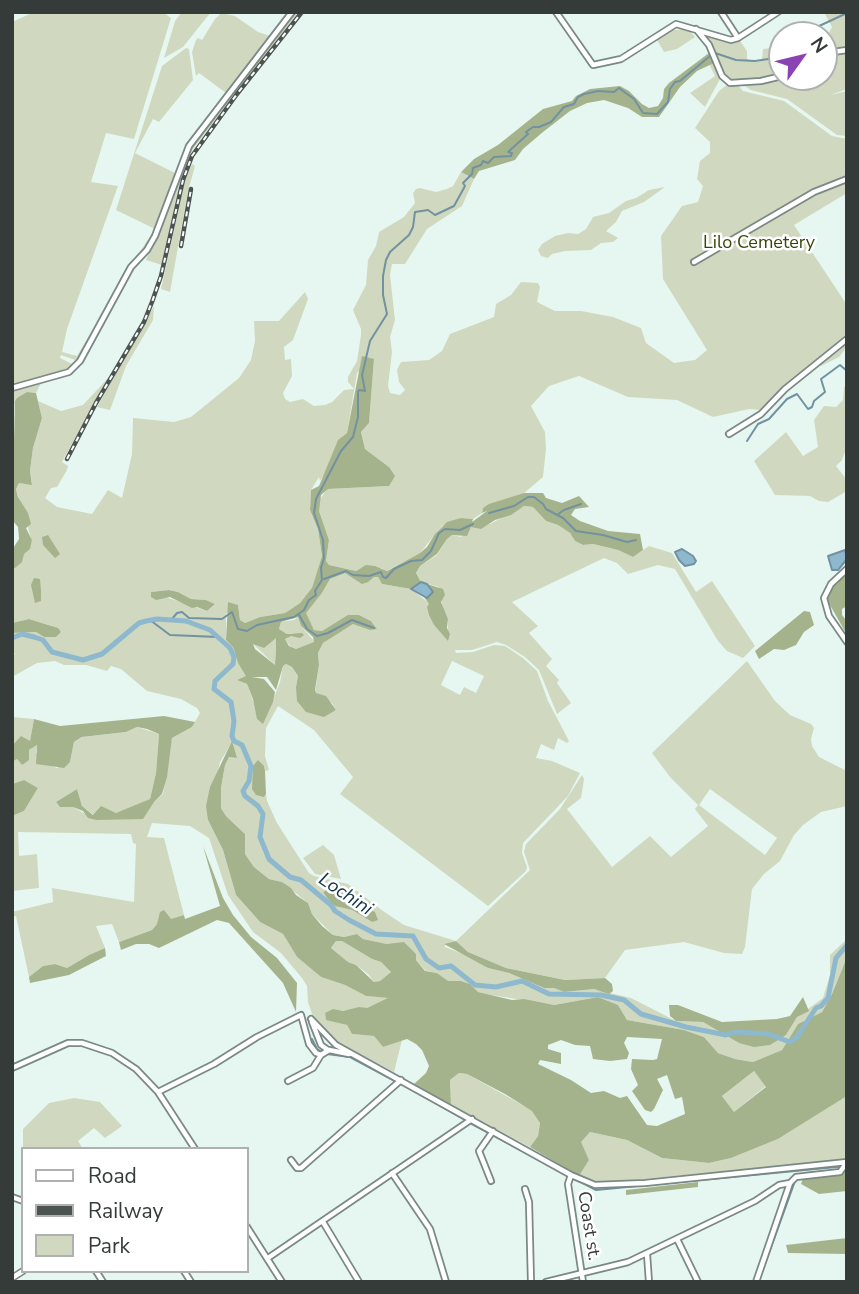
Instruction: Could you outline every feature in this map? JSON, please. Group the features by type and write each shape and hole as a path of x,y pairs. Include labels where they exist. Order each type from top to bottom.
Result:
{"street":[{"path":"12,387 69,372 80,362 131,267 147,250 155,236 189,146 292,12"},
{"path":"556,12 593,65 621,60 676,24 723,38 738,38 778,12"},
{"path":"721,12 738,38"},
{"path":"696,29 709,45 722,76 730,83 768,79"},
{"path":"694,262 814,192 847,178"},
{"path":"729,434 769,407 785,389 847,339"},
{"path":"847,569 831,584 824,598 829,616 847,642"},
{"path":"158,1092 301,1015 310,1046 321,1055"},
{"path":"354,1055 328,1050 321,1045 311,1019 337,1045 354,1055 572,1175 601,1186 845,1165"},
{"path":"12,1068 68,1044 96,1046 125,1060 158,1092 194,1147"},
{"path":"288,1081 313,1068 321,1055 328,1050"},
{"path":"291,1160 300,1168 401,1080"},
{"path":"268,1258 472,1119"},
{"path":"491,1181 479,1150 493,1131"},
{"path":"546,1282 621,1265 755,1201 800,1175 840,1172 845,1165"},
{"path":"392,1173 430,1228 446,1282"},
{"name":"Coast st.","path":"572,1175 568,1184 583,1282"},
{"path":"756,1282 790,1183"},
{"path":"525,1189 529,1202 531,1282"},
{"path":"323,1222 359,1282"},
{"path":"248,1228 282,1282"},
{"path":"677,1239 698,1282"},
{"path":"647,1254 649,1282"}],"green space":[{"path":"34,12 163,12 171,18 134,139 106,133 91,182 118,186 67,329 62,352 77,356 120,284 78,361 61,355 60,358 72,364 70,369 12,386 12,22"},
{"path":"182,12 211,12 183,47 164,58 175,21"},
{"path":"295,12 299,12 193,149 180,182 162,265 146,260 190,146"},
{"path":"824,12 847,12 847,49 838,51 838,21 829,21"},
{"path":"221,13 235,16 258,32 270,36 226,93 199,73 196,76 192,52 196,40 202,40"},
{"path":"688,29 695,37 677,49 664,52 657,40 673,30"},
{"path":"701,32 723,41 740,41 747,51 747,59 757,62 762,60 763,49 768,48 768,78 730,82 726,79 710,43"},
{"path":"186,48 189,49 193,80 159,122 153,119 135,153 175,173 155,229 116,210 162,66"},
{"path":"847,51 847,89 830,95 847,91 847,136 837,135 787,99 751,90 740,83 768,79 768,91 838,91 838,52"},
{"path":"712,53 714,63 697,71 680,87 659,117 642,117 628,108 604,100 587,103 570,111 543,132 523,149 515,160 479,171 474,179 461,172 474,159 498,145 543,109 572,101 590,89 620,86 649,108 658,106 669,83"},
{"path":"714,63 720,79 705,107 690,93 715,76 709,64"},
{"name":"Lilo Cemetery","path":"728,84 737,84 743,91 784,101 832,136 847,139 847,177 813,191 796,205 847,180 847,193 794,225 847,305 847,347 839,357 821,366 819,363 780,400 761,410 749,409 713,417 677,400 628,397 579,376 549,386 531,406 545,432 543,477 524,493 483,508 482,513 473,519 461,518 442,526 420,553 386,571 369,567 356,571 329,565 326,561 329,540 319,511 319,501 327,489 388,486 389,467 365,449 361,432 369,423 374,359 357,373 347,433 338,441 325,473 311,490 310,510 318,529 322,556 312,589 300,603 285,613 260,617 245,623 240,620 238,605 226,614 226,640 233,647 238,663 247,676 238,680 247,684 254,703 269,710 283,666 286,664 292,667 298,676 296,687 330,713 336,710 332,703 315,693 318,653 323,643 353,624 377,629 371,621 359,615 341,620 322,631 314,630 305,613 330,579 345,573 378,577 382,584 411,589 430,604 434,625 448,640 448,619 443,609 439,587 421,582 416,573 420,566 437,555 452,535 461,537 471,527 490,524 524,506 533,507 546,521 558,525 583,545 593,544 618,550 633,557 649,546 672,553 696,592 712,581 755,646 743,658 727,651 718,641 675,569 658,565 628,574 617,563 604,558 512,602 538,626 529,633 552,659 546,666 559,680 557,683 571,703 557,714 539,670 506,645 497,642 472,650 455,650 456,653 473,652 494,645 505,646 537,671 548,701 569,741 567,743 558,738 554,750 541,744 536,758 552,761 580,773 568,796 523,843 526,871 488,906 340,794 353,777 314,730 278,706 266,728 265,756 269,770 265,771 264,766 264,797 266,794 277,823 309,873 348,884 404,925 456,941 445,944 445,947 473,958 488,968 509,973 544,988 564,992 594,989 631,998 676,1021 703,1022 739,1043 786,1035 797,1017 823,998 830,975 830,955 847,939 847,957 822,1012 798,1024 782,1050 753,1062 718,1053 704,1037 684,1030 627,1020 618,1005 598,997 554,1005 478,992 470,984 447,981 437,973 426,971 416,960 387,944 363,939 357,934 344,937 333,935 312,914 308,903 282,882 269,879 254,867 245,854 245,834 221,808 225,765 229,757 236,758 232,742 220,762 208,820 223,850 236,895 260,922 283,934 297,957 321,977 366,996 390,998 367,1008 325,1013 326,1019 347,1025 352,1034 374,1036 383,1047 402,1040 394,1072 339,1043 313,1017 307,986 302,978 281,953 253,932 228,895 209,838 190,826 152,823 147,837 164,838 184,915 119,942 112,924 96,926 105,948 67,968 55,964 43,966 29,977 16,916 12,917 12,912 53,902 52,888 134,902 136,844 133,843 131,834 18,832 19,856 37,854 39,888 12,891 12,816 24,811 38,788 24,780 12,784 12,762 17,759 22,765 28,758 29,750 37,745 36,753 48,765 57,768 70,762 74,742 83,737 126,732 137,727 159,734 156,773 150,799 116,813 108,810 94,815 82,806 77,789 56,802 60,807 73,807 96,820 154,802 163,794 172,738 192,727 200,713 197,708 181,699 147,691 121,669 111,666 107,671 86,665 64,665 55,661 37,663 12,677 12,657 15,654 12,652 12,633 36,632 44,637 52,626 29,619 12,623 12,568 15,568 32,541 16,489 19,483 32,484 30,471 33,448 42,418 38,401 61,411 83,405 110,376 62,462 68,466 67,470 57,487 51,488 45,498 57,507 92,514 108,490 122,498 132,454 133,418 174,422 191,417 239,378 251,360 255,341 254,321 279,321 305,292 308,299 293,340 284,347 285,360 291,359 292,376 283,393 285,399 290,402 303,399 314,406 332,402 344,390 354,389 348,382 348,377 357,361 361,329 353,310 366,285 368,260 376,246 379,232 404,217 415,203 413,193 416,189 436,192 447,189 453,186 461,172 474,179 462,206 427,229 405,264 392,264 390,275 395,320 390,337 390,393 400,395 405,390 399,382 397,370 401,362 429,360 442,351 450,334 494,317 496,304 511,295 521,282 538,283 540,287 537,302 555,311 581,311 613,317 641,328 646,343 674,363 695,360 707,350 663,279 661,236 682,206 698,202 703,186 697,179 700,161 710,153 710,142 695,128 719,91","holes":["169,590 191,599 215,604 207,611 151,592","452,661 484,676 476,693 464,687 460,695 441,685","331,888 345,890 359,904 368,908 372,922 352,910 340,907 323,892"]},
{"path":"192,164 195,166 170,292 161,289 185,180"},
{"path":"665,187 644,202 622,211 616,222 606,231 618,238 613,242 601,243 591,250 565,251 552,254 548,258 541,256 538,250 542,244 555,236 578,234 586,229 593,217 609,213 649,190"},
{"path":"155,229 140,255 133,262"},
{"path":"154,306 153,320 126,366 110,410 97,407"},
{"path":"362,356 374,359 369,423 361,432 365,449 389,467 395,476 389,486 328,489 321,495 319,511 329,540 326,561 329,565 356,571 366,565 387,571 420,553 447,522 461,518 473,519 472,522 487,511 482,513 483,508 489,504 524,493 543,493 546,498 562,503 579,496 589,507 575,509 571,515 608,531 640,534 643,550 633,557 593,544 583,545 558,525 546,521 533,507 524,506 481,529 471,527 467,536 452,535 437,554 420,566 416,573 421,582 411,589 382,584 378,577 362,584 345,573 330,579 306,613 314,630 322,631 348,615 359,615 371,621 377,629 370,630 353,624 323,643 318,653 315,690 316,693 326,696 336,710 324,717 306,712 297,701 298,676 292,667 286,664 283,666 276,690 267,677 252,677 264,679 275,692 263,724 257,719 247,684 237,680 246,676 233,647 226,640 228,602 238,605 240,620 245,623 260,617 285,613 300,603 312,588 322,556 318,529 310,510 311,490 319,486 338,440 347,433","holes":["298,617 301,626 313,637 314,642 296,649 289,646 285,639 291,636 300,638 304,635 287,634 279,629 281,622","276,638 276,653 275,665 255,649 253,644 264,648"]},
{"path":"42,381 36,393 27,392 15,401 12,435 12,389"},
{"path":"847,386 847,447 842,460 836,466 847,480 847,491 828,502 810,496 775,495 754,461 786,432 803,456 818,447 814,420 824,406 836,407 843,400 844,387"},
{"path":"27,392 36,393 42,418 33,448 30,471 32,485 19,483 16,489 28,513 31,524 26,528 32,540 22,562 12,568 12,550 19,539 18,527 12,520 15,401"},
{"path":"48,535 60,554 55,558 43,545 42,537"},
{"path":"847,572 847,606 842,609 842,615 847,621 847,635 826,598 832,585"},
{"path":"34,578 40,579 41,591 41,601 35,603 31,585"},
{"path":"427,584 443,589 445,595 441,602 448,619 448,641 429,615 429,604 424,597 427,598 433,592"},
{"path":"169,590 191,599 215,604 207,611 192,608 170,597 156,600 151,597 151,592"},
{"path":"804,611 810,612 814,625 804,632 796,645 784,650 774,649 759,659 755,651"},
{"path":"298,617 301,626 315,642 296,649 285,639 294,633 287,634 279,629 281,622"},
{"path":"29,619 58,628 61,632 56,637 44,637 36,632 12,633 12,623"},
{"path":"276,636 276,666 253,644"},
{"path":"747,661 775,701 790,715 814,728 812,746 819,757 847,771 847,806 821,812 803,825 794,835 780,861 764,874 752,889 742,954 724,953 684,942 625,950 605,978 565,980 506,968 468,952 456,941 530,870 524,852 526,844 560,809 582,775 584,779 581,798 567,809 612,867 650,836 671,857 708,826 695,809 698,805 670,777 652,753","holes":["710,789 777,838 765,855 699,805"]},
{"path":"164,716 195,722 192,727 172,738 162,794 143,819 96,820 88,818 83,811 73,807 60,807 56,802 77,789 82,806 93,815 101,806 116,813 150,799 156,773 159,734 137,727 126,732 82,737 74,742 70,762 64,768 36,764 37,745 29,750 29,760 22,765 17,759 12,762 12,746 21,736 30,741 34,719 60,726"},
{"path":"12,717 34,719 30,742 12,746"},
{"path":"232,741 237,758 229,757 225,765 221,808 245,834 245,854 254,867 269,879 282,882 291,888 308,903 312,914 333,935 344,937 357,934 363,939 387,944 404,942 416,954 416,960 425,971 437,973 448,981 470,984 478,992 512,1000 524,999 554,1005 598,997 618,1005 627,1020 684,1030 704,1037 718,1053 753,1062 782,1050 798,1024 822,1012 847,957 847,1096 778,1139 731,1158 709,1163 662,1158 627,1140 590,1132 581,1142 589,1160 579,1176 530,1147 538,1136 540,1123 532,1111 505,1094 467,1074 459,1073 450,1080 451,1105 414,1084 426,1073 429,1066 422,1050 416,1044 407,1039 383,1047 374,1036 352,1034 347,1025 326,1020 325,1013 333,1009 343,1011 367,1008 388,998 366,996 321,977 297,957 283,934 260,922 236,895 223,850 208,820 206,806 210,787","holes":["336,941 342,941 381,962 391,972 380,981 374,982 356,965 331,948","627,1037 662,1039 657,1059 632,1059 631,1069 638,1085 632,1091 645,1110 651,1112 663,1090 657,1079 667,1075 675,1099 682,1097 685,1114 657,1126 647,1125 627,1096 620,1098 604,1091 591,1093 538,1064 540,1060 561,1064 561,1053 548,1049 548,1045 561,1040 590,1046 593,1059 610,1061 627,1059 629,1053 624,1043","754,1071 766,1087 734,1112 722,1096"]},
{"path":"258,760 265,771 264,797 256,795 252,789 253,766"},
{"path":"24,780 38,788 24,811 12,816 12,784"},
{"path":"323,845 334,855 341,879 315,874 303,858"},
{"path":"203,846 223,898 233,915 251,937 277,958 297,983 296,1012 283,983 229,923 217,920 159,948 149,944 136,944 121,950 119,942 152,930 157,924 160,912 164,910 171,919 184,915 185,919 220,906"},
{"path":"335,883 359,904 375,912 378,920 372,922 352,910 335,906 323,892"},
{"path":"336,941 342,941 381,962 391,972 380,981 374,982 368,974 331,948"},
{"path":"456,941 468,952 506,968 565,980 605,978 612,984 613,991 609,994 594,989 564,992 544,988 509,973 488,968 444,944"},
{"path":"105,948 106,956 69,975 30,983 29,977 43,966 55,964 67,968"},
{"path":"803,997 809,1011 797,1017 786,1035 770,1045 754,1047 739,1043 703,1022 676,1021 670,1016 669,1005 678,1005 722,1022 777,1019 790,1016"},
{"path":"754,1071 766,1086 734,1112 722,1096"},
{"path":"459,1073 467,1074 533,1111 540,1123 538,1136 530,1147 451,1105 450,1080"},
{"path":"847,1096 847,1159 603,1183 579,1176 589,1160 580,1142 590,1132 627,1140 662,1158 709,1163 731,1158 778,1139"},
{"path":"74,1098 100,1102 122,1126 105,1138 94,1128 78,1141 82,1147 23,1147 23,1129 49,1103"},
{"path":"847,1168 847,1191 819,1194 801,1184 805,1172"},
{"path":"698,1182 698,1187 626,1195 626,1190"},
{"path":"847,1238 847,1254 788,1253 786,1245"}],"water":[{"path":"682,549 693,556 696,561 694,564 685,566 679,560 675,552"},
{"path":"845,550 847,559 838,570 832,570 828,556"},
{"path":"421,582 427,584 433,592 427,598 411,589"}],"waterway":[{"path":"830,21 847,13"},
{"path":"715,53 736,60 768,59"},
{"path":"172,619 182,612 189,618 222,619 232,612 238,629 247,631 257,625 294,617 304,610 309,600 316,595 315,591 322,580 324,558 323,540 314,513 316,499 341,451 353,437 358,417 358,392 365,391 362,375 370,341 387,314 383,295 386,260 390,252 409,235 415,212 428,210 435,215 454,206 465,186 463,183 472,174 473,168 481,165 483,161 488,163 494,157 511,156 512,153 508,152 528,134 526,132 551,122 564,107 574,104 578,97 584,94 614,92 619,88 634,99 643,113 657,114 668,102 670,89 675,82 680,81 710,56"},
{"path":"747,441 758,424 769,419 787,399 797,394 808,409 825,392 821,379 840,365 847,371"},
{"path":"489,513 534,497 576,531 627,542 636,540"},
{"path":"557,515 581,504"},
{"path":"324,579 346,571 353,575 369,576 381,572 386,578 394,569 411,561 422,560 431,551 439,533 445,529 460,530 473,524"},
{"path":"299,615 307,629 317,636 352,620 374,628"},
{"path":"150,620 170,635 218,637"},
{"name":"Lochini","path":"12,638 22,634 34,637 43,640 52,652 83,660 102,654 139,623 146,621 186,621 210,630 230,648 234,657 233,664 215,681 214,689 231,702 234,721 232,736 234,741 242,745 251,766 249,781 243,791 263,814 260,837 269,859 290,877 301,880 349,920 376,934 413,936 426,959 439,968 451,966 475,985 496,987 522,981 549,994 601,995 624,1000 641,1014 686,1027 726,1035 735,1032 768,1034 790,1042 797,1037 816,1008 828,998 836,958 847,945"},
{"path":"312,1039 317,1049 322,1052"},
{"path":"327,1054 350,1057 395,1081"},
{"path":"400,1083 465,1120"},
{"path":"470,1123 596,1190 847,1166"},
{"path":"760,1278 795,1181"}],"railway":[{"path":"67,459 96,403 144,322 161,276 183,180 192,156 302,12"},
{"path":"181,246 191,189"}]}
